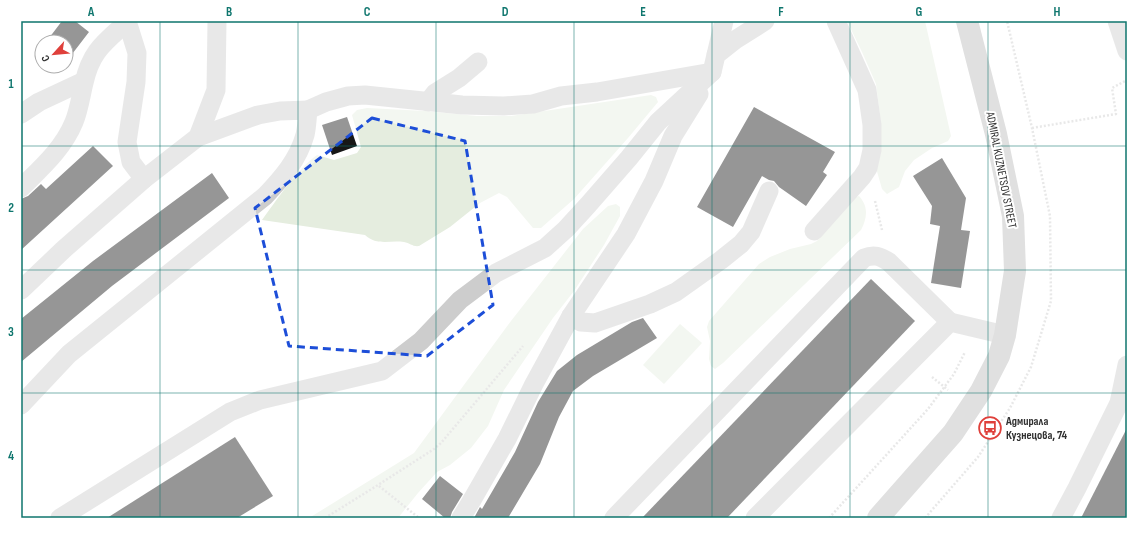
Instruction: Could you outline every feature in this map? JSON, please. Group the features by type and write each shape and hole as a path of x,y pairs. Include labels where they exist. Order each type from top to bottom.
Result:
{"main road":[{"name":"ADMIRAL KUZNETSOV STREET","path":"878,518 953,433 982,391 999,356 1005,335 1015,271 1013,216 996,134 967,21"}],"lane":[{"path":"198,137 216,90 217,21"},
{"path":"461,518 507,439 534,384 571,316 626,234 654,181 672,136 714,64 724,21"},
{"path":"60,518 230,412 260,400 382,371 421,341 460,300 496,272 545,248 566,229 629,158 658,122 735,40 765,21"},
{"path":"814,231 862,177 868,168 872,150 872,125 867,90 836,21"},
{"path":"1117,21 1127,51"},
{"path":"21,188 55,155 74,122 90,61 100,46 127,22 137,53 136,82 127,142 132,162 144,179"},
{"path":"428,102 435,93 459,78 478,62"},
{"path":"21,290 63,250 144,179 198,137 258,115 280,111 308,110 326,102 348,96 365,94 428,102 497,106 533,104 561,96 597,92 714,64"},
{"path":"21,114 39,102 84,81"},
{"path":"21,405 69,354 265,196 280,180 298,155 305,134 308,110"},
{"path":"571,316 581,322 595,323 650,304 676,292 741,244 751,232 769,191"},
{"path":"614,518 864,258 872,255 889,262 950,322 1005,335"},
{"path":"755,518 950,322"},
{"path":"1061,518 1119,403 1127,365"}],"path":[{"path":"1032,128 1116,114 1112,88 1127,80"},
{"path":"868,168 889,262"},
{"path":"828,518 928,409 954,374 970,342 973,328"},
{"path":"325,518 378,486 441,443 525,343"},
{"path":"378,486 419,518"}],"highlighted area":[{"path":"372,118 465,141 493,305 427,356 289,346 255,208"}],"shaded area":[{"path":"847,21 925,21 951,136 948,141 932,148 914,160 905,171 899,187 887,194 882,189 876,168 881,152 881,124 876,84"},
{"path":"651,95 656,97 658,102 574,199 541,228 533,228 507,197 499,193 480,203 450,227 419,246 404,242 379,242 365,235 262,220 295,176 317,155 334,160 357,153 361,147 352,115 357,110 367,108 425,111 477,116 511,116"},
{"path":"859,196 866,208 866,217 861,230 723,363 715,369 711,366 709,359 710,341 707,327 709,321 759,264 770,257 790,249 817,241 853,198"},
{"path":"616,204 620,207 620,216 604,245 574,291 553,318 504,390 488,426 471,448 450,465 437,472 398,518 309,518 414,453 511,321 583,229 608,206"},
{"path":"680,324 702,343 664,384 643,365"}],"building":[{"path":"62,21 75,21 89,32 74,52 74,34 52,34"},
{"path":"754,107 835,152 823,172 827,175 806,206 779,187 774,181 762,176 733,227 697,207"},
{"path":"347,117 357,146 332,155 322,125"},
{"path":"93,146 113,166 21,250 21,199 28,196 41,184 46,189"},
{"path":"942,158 966,198 961,230 970,231 961,288 931,283 940,226 930,224 932,206 913,176"},
{"path":"212,173 229,198 112,286 21,362 21,319 93,261"},
{"path":"871,279 915,321 727,518 642,518"},
{"path":"643,318 657,338 593,376 573,391 559,417 540,464 508,518 474,518 480,507 482,509 515,452 538,402 557,371 577,355 632,322"},
{"path":"1127,428 1127,518 1081,518"},
{"path":"235,437 273,496 237,518 107,518"},
{"path":"440,476 463,494 450,518 445,518 422,499"}],"place":[{"name":"Адмирала Кузнецова, 74","path":"990,428"}]}
